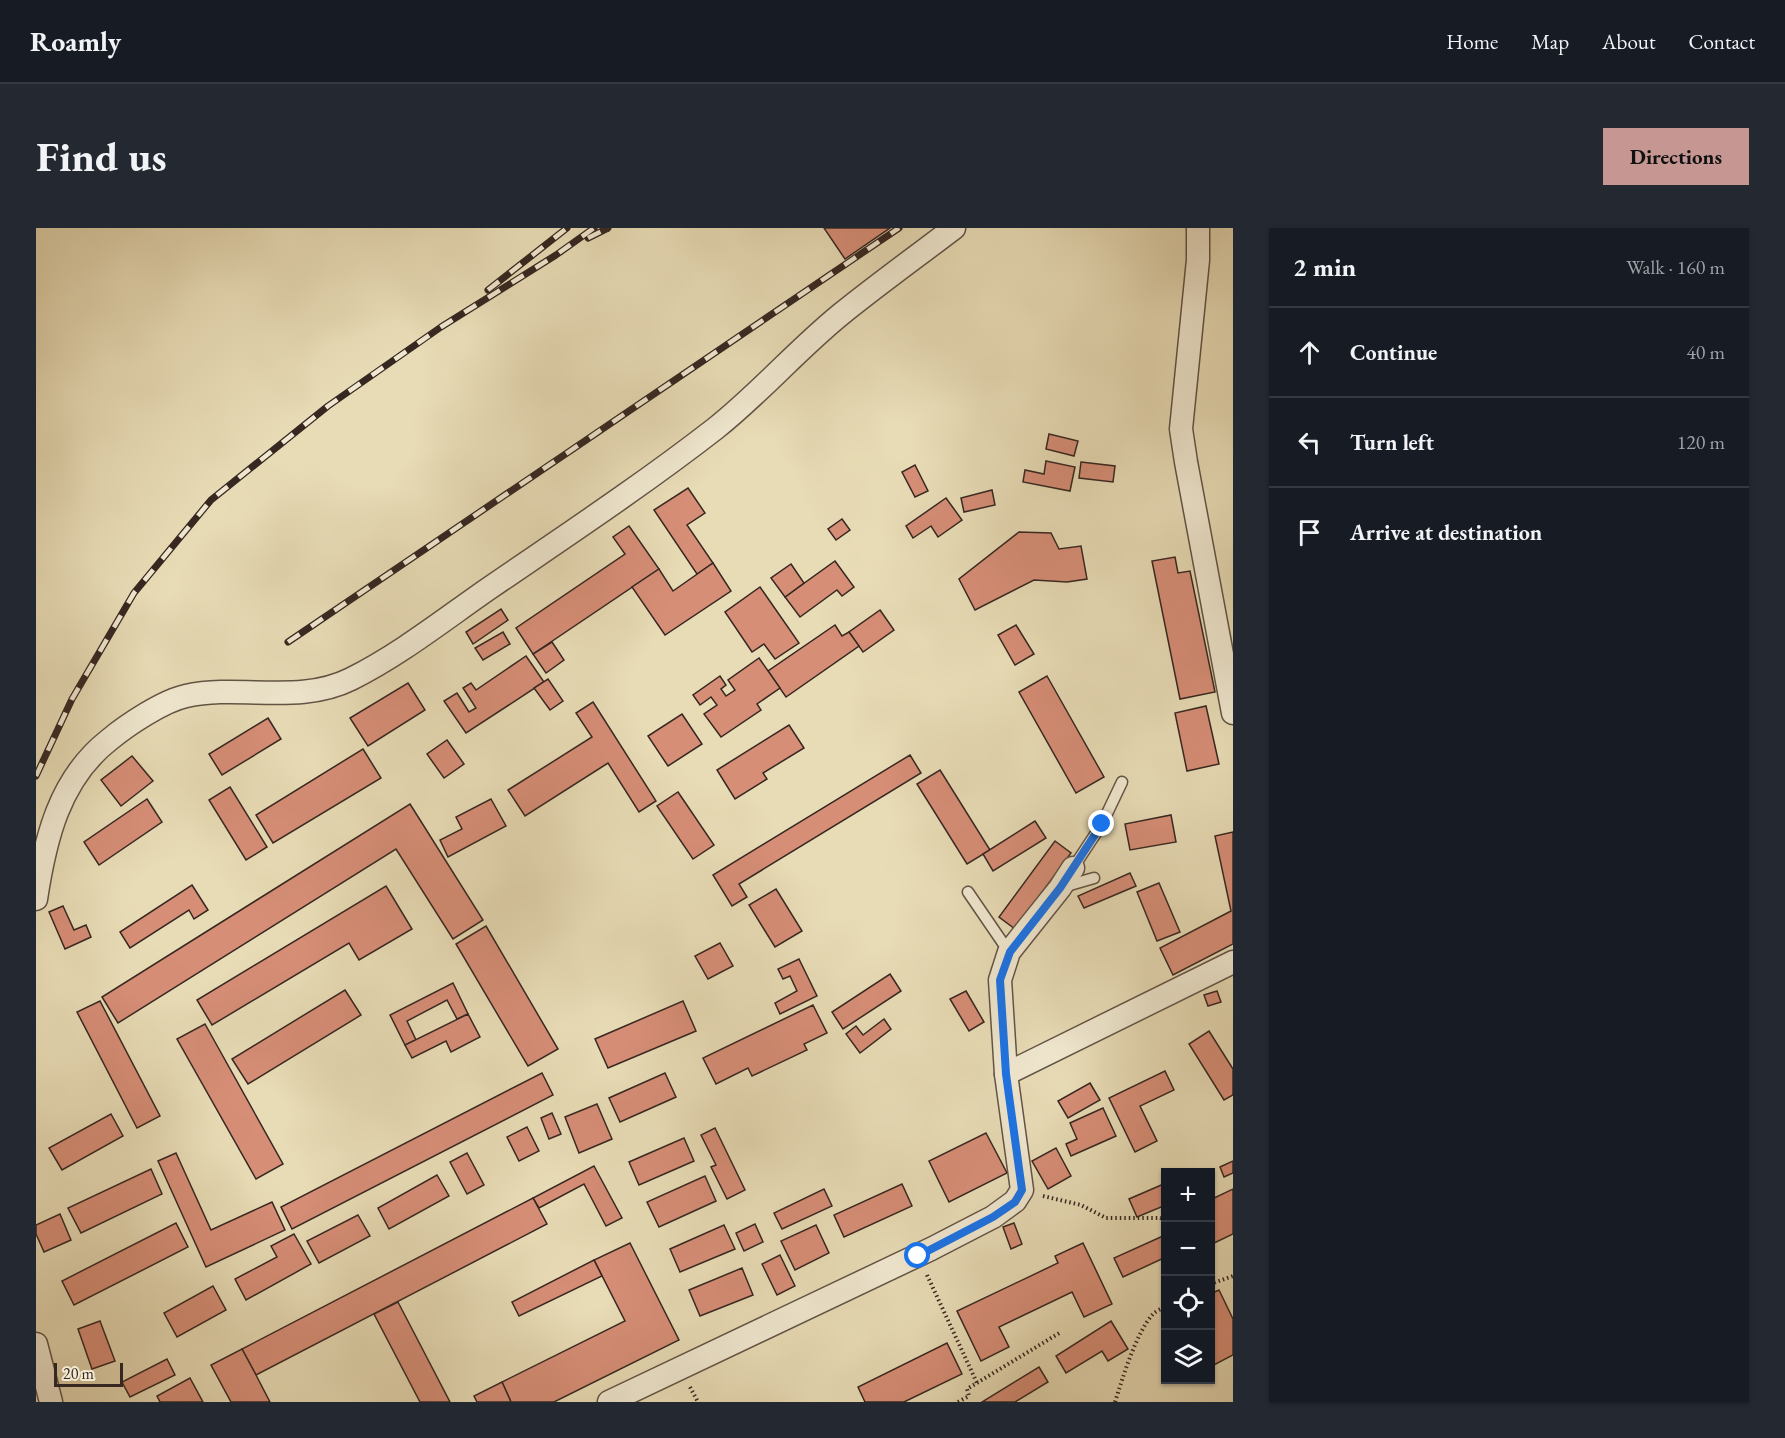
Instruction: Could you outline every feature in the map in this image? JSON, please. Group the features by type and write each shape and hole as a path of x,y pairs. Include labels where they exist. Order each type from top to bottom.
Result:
{"street":[{"path":"36,899 47,842 59,804 87,760 127,726 184,696 235,692 299,693 326,689 360,674 399,651 570,533 718,426 839,315 954,228"},
{"path":"1198,228 1198,260 1181,429 1233,713"},
{"path":"609,1402 918,1256 993,1217 1015,1202 1022,1190 1006,1074 1000,980 1010,952 1073,868"},
{"path":"1006,1074 1233,962"},
{"path":"36,1344 51,1402"}],"lane":[{"path":"1073,868 1102,824 1122,782"},
{"path":"1060,888 1094,878"},
{"path":"968,892 1010,952"}],"path":[{"path":"1022,1190 1081,1205 1106,1218 1161,1218 1164,1222"},
{"path":"918,1256 977,1383"},
{"path":"1215,1282 1233,1276"},
{"path":"1115,1402 1145,1326 1154,1312 1161,1309"},
{"path":"958,1402 969,1396 967,1389 1061,1332"}],"building":[{"path":"824,228 890,228 845,259"},
{"path":"1049,434 1078,441 1074,456 1046,449"},
{"path":"1046,461 1075,467 1070,491 1023,482 1025,470 1044,474"},
{"path":"1081,462 1115,466 1113,482 1079,478"},
{"path":"915,465 928,491 915,497 902,472"},
{"path":"688,488 705,513 687,525 713,563 697,574 654,510"},
{"path":"992,490 995,505 964,512 961,498"},
{"path":"946,498 962,520 938,537 931,526 913,538 906,526"},
{"path":"842,519 850,530 836,540 828,529"},
{"path":"629,526 659,569 533,654 516,628 625,554 613,537"},
{"path":"1019,532 1051,533 1059,549 1081,546 1087,579 1067,582 1034,580 975,610 959,579"},
{"path":"1175,557 1178,573 1190,571 1215,692 1180,699 1152,561"},
{"path":"835,561 854,587 842,596 837,590 800,617 785,597"},
{"path":"713,563 731,591 665,635 632,587 659,569 673,591"},
{"path":"791,564 804,583 785,597 771,578"},
{"path":"760,587 799,643 775,659 764,644 752,652 725,612"},
{"path":"501,609 508,620 473,644 466,632"},
{"path":"880,610 894,630 863,652 849,632"},
{"path":"835,625 842,636 849,632 859,646 786,697 768,671"},
{"path":"1016,625 1034,654 1015,665 998,635"},
{"path":"503,632 510,644 483,660 475,648"},
{"path":"552,642 564,660 546,673 533,654"},
{"path":"526,656 544,682 466,733 444,701 457,693 469,712 476,708 463,688 471,683 476,690"},
{"path":"759,658 780,688 757,704 761,710 721,737 704,714 717,705 711,697 700,705 693,695 720,676 726,685 721,689 726,696 735,690 728,680"},
{"path":"1047,676 1104,777 1076,793 1019,692"},
{"path":"548,679 563,701 550,710 534,688"},
{"path":"408,683 425,710 368,746 350,718"},
{"path":"593,702 656,801 639,812 608,763 525,816 508,790 592,737 576,713"},
{"path":"1206,706 1219,764 1187,771 1175,713"},
{"path":"682,714 702,744 668,766 648,736"},
{"path":"268,718 281,739 222,775 209,754"},
{"path":"789,725 804,748 763,773 767,779 735,799 717,770"},
{"path":"447,740 464,764 444,778 427,754"},
{"path":"363,749 381,778 273,843 256,815"},
{"path":"910,755 921,773 739,884 747,897 732,906 713,875"},
{"path":"132,756 153,781 121,806 101,780"},
{"path":"940,770 990,850 967,864 917,784"},
{"path":"230,787 267,847 246,860 209,800"},
{"path":"678,792 714,845 693,859 657,806"},
{"path":"147,799 162,822 99,865 84,842"},
{"path":"491,799 506,826 448,857 440,840 462,829 456,817"},
{"path":"410,804 483,920 453,939 396,849 118,1023 102,997"},
{"path":"1171,815 1176,842 1130,850 1125,824"},
{"path":"1035,821 1046,838 993,871 983,854"},
{"path":"1233,832 1233,944 1173,975 1160,948 1231,911 1215,836"},
{"path":"1055,841 1071,853 1015,929 999,917"},
{"path":"1130,873 1136,886 1084,908 1078,896"},
{"path":"1159,883 1180,932 1157,941 1137,892"},
{"path":"192,885 208,910 194,919 189,910 130,948 120,932"},
{"path":"386,886 412,929 359,960 349,943 212,1025 197,1000"},
{"path":"776,889 802,931 775,947 749,905"},
{"path":"63,906 74,930 86,925 91,937 65,949 49,912"},
{"path":"486,926 558,1049 528,1066 456,944"},
{"path":"720,943 733,966 708,979 695,956"},
{"path":"799,959 817,996 780,1014 775,1003 797,991 790,976 783,979 778,969"},
{"path":"890,974 901,991 843,1029 832,1012"},
{"path":"453,983 468,1014 457,1019 447,1000 407,1021 416,1040 405,1045 390,1015"},
{"path":"345,990 361,1015 248,1084 232,1059"},
{"path":"966,991 984,1022 969,1031 950,999"},
{"path":"1217,991 1221,1002 1208,1006 1204,995"},
{"path":"100,1001 160,1116 137,1128 77,1012"},
{"path":"683,1001 696,1031 608,1068 595,1039"},
{"path":"813,1005 827,1033 804,1044 807,1050 752,1076 748,1068 716,1084 703,1058"},
{"path":"468,1014 480,1037 451,1052 446,1041 412,1058 405,1045"},
{"path":"884,1019 891,1029 860,1053 846,1034 856,1026 863,1035"},
{"path":"205,1024 283,1164 256,1179 177,1039"},
{"path":"1209,1031 1233,1069 1233,1095 1224,1100 1189,1044"},
{"path":"1165,1071 1174,1090 1140,1106 1157,1141 1135,1152 1109,1098"},
{"path":"542,1073 553,1095 292,1229 281,1207"},
{"path":"665,1073 676,1097 620,1122 609,1098"},
{"path":"1090,1083 1100,1100 1068,1118 1058,1101"},
{"path":"597,1104 612,1139 579,1153 565,1117"},
{"path":"1103,1108 1116,1136 1071,1156 1066,1144 1077,1139 1070,1123"},
{"path":"552,1113 561,1134 549,1139 541,1118"},
{"path":"111,1114 123,1136 62,1170 49,1148"},
{"path":"527,1127 539,1151 519,1161 507,1137"},
{"path":"715,1128 745,1190 727,1199 711,1167 716,1165 701,1135"},
{"path":"986,1133 1007,1173 949,1202 929,1161"},
{"path":"684,1138 694,1161 639,1185 629,1162"},
{"path":"1056,1148 1071,1176 1048,1189 1032,1161"},
{"path":"176,1153 211,1230 272,1202 285,1230 206,1267 158,1161"},
{"path":"467,1153 484,1185 467,1194 450,1162"},
{"path":"1233,1161 1233,1173 1224,1177 1220,1167"},
{"path":"594,1166 622,1218 606,1226 584,1184 539,1208 533,1198"},
{"path":"151,1169 162,1194 81,1233 68,1208"},
{"path":"437,1175 449,1196 389,1229 378,1208"},
{"path":"705,1176 716,1201 659,1227 647,1202"},
{"path":"902,1184 912,1206 844,1237 834,1215"},
{"path":"1161,1185 1161,1207 1137,1217 1129,1199"},
{"path":"824,1189 832,1206 782,1229 774,1213"},
{"path":"1233,1189 1233,1234 1215,1243 1215,1222 1215,1198"},
{"path":"533,1198 547,1224 256,1375 242,1349"},
{"path":"60,1214 71,1240 44,1252 36,1234 36,1225"},
{"path":"358,1215 370,1236 319,1263 307,1241"},
{"path":"176,1223 188,1247 74,1305 62,1281"},
{"path":"1014,1223 1022,1244 1011,1249 1003,1227"},
{"path":"755,1224 763,1242 744,1251 736,1233"},
{"path":"724,1225 735,1249 680,1272 670,1249"},
{"path":"816,1225 829,1253 795,1270 781,1241"},
{"path":"294,1234 311,1264 246,1300 235,1279 277,1257 271,1246"},
{"path":"1161,1237 1161,1259 1123,1277 1114,1258"},
{"path":"630,1243 679,1340 554,1402 511,1402 502,1382 625,1321 594,1260"},
{"path":"1083,1243 1112,1304 1084,1317 1072,1292 999,1327 1009,1347 981,1361 957,1311 1058,1263 1055,1256"},
{"path":"780,1255 795,1286 777,1295 762,1264"},
{"path":"594,1260 602,1276 519,1316 512,1302"},
{"path":"742,1268 753,1295 700,1316 689,1290"},
{"path":"213,1286 226,1310 177,1337 164,1313"},
{"path":"1219,1290 1233,1319 1233,1355 1215,1364 1215,1330 1215,1292"},
{"path":"398,1302 450,1402 420,1402 374,1314"},
{"path":"100,1321 115,1361 92,1369 78,1329"},
{"path":"1111,1321 1128,1349 1108,1361 1102,1351 1066,1373 1056,1356"},
{"path":"947,1343 962,1374 904,1402 865,1402 858,1387"},
{"path":"242,1349 270,1402 231,1402 211,1365"},
{"path":"167,1359 175,1375 130,1397 122,1382"},
{"path":"1039,1367 1048,1382 1015,1402 982,1402"},
{"path":"190,1378 203,1402 160,1402 157,1396"},
{"path":"502,1382 511,1402 477,1402 474,1396"}],"railway":[{"path":"488,290 567,228"},
{"path":"36,776 72,699 134,593 211,500 328,406 441,327 556,255 594,228"},
{"path":"588,238 608,228"},
{"path":"288,642 899,228"}],"route":[{"path":"918,1256 993,1217 1015,1202 1022,1190 1006,1074 1000,980 1010,952 1060,888 1102,824"}]}
